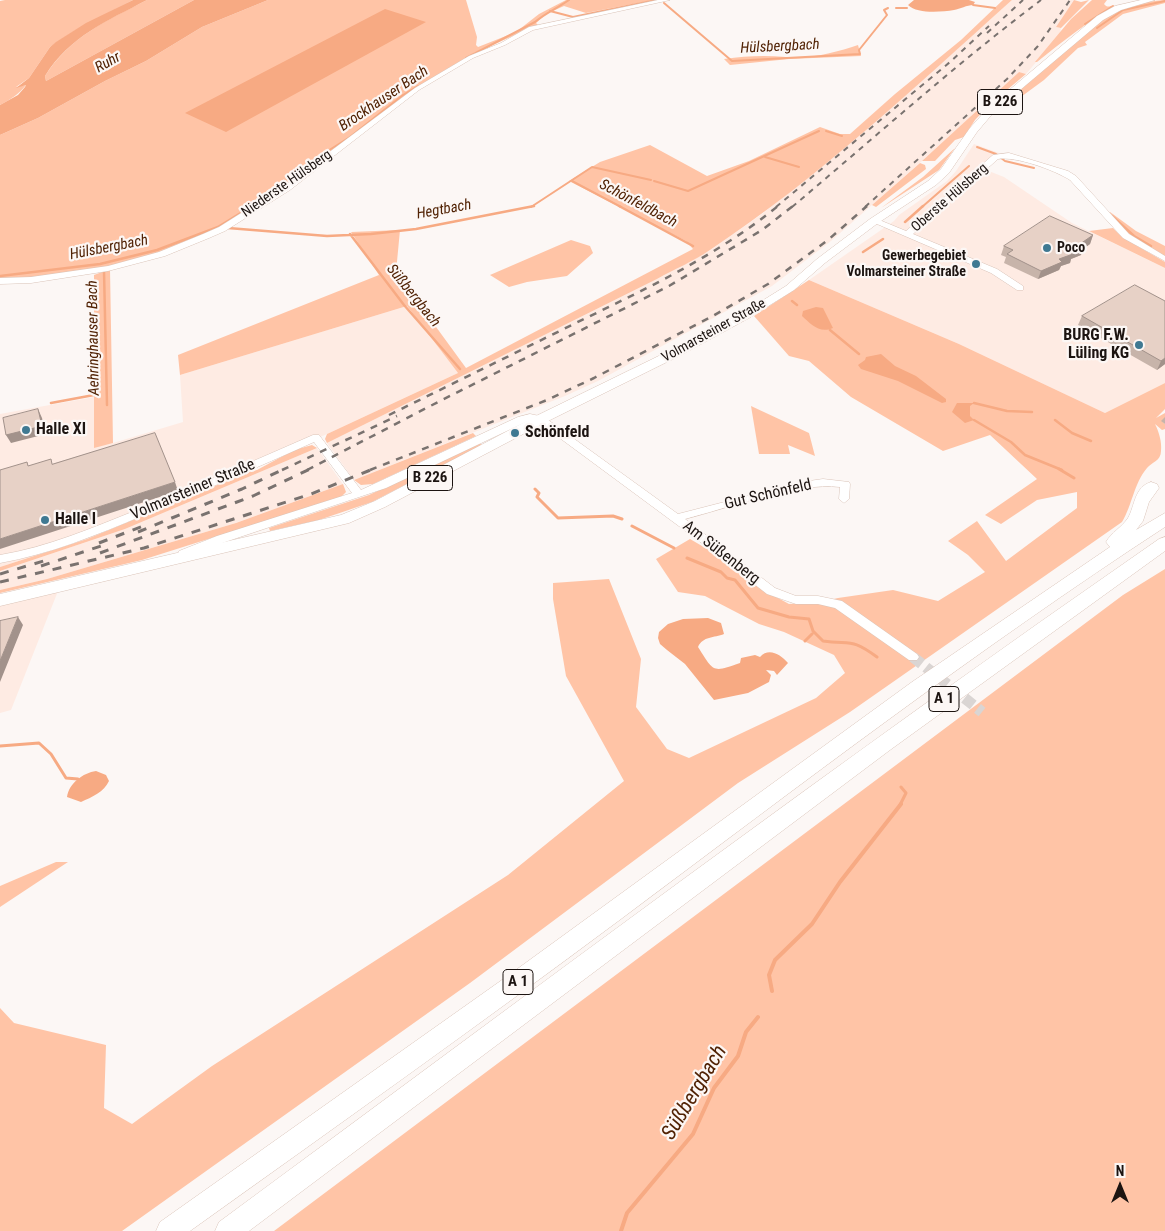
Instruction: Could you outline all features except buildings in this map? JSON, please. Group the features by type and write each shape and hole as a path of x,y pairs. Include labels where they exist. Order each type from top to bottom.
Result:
{"highway":[{"path":"1083,572 1135,521 1141,501 1151,488"},
{"name":"A 1","path":"168,1231 517,983 919,687 1083,572 1165,519"},
{"name":"A 1","path":"228,1231 954,692 1165,543"}],"main road":[{"name":"Volmarsteiner Straße","path":"0,600 344,519 413,487 542,418 677,352 746,316 790,288 820,261 874,221 932,183 945,171 973,130 991,110 1100,18 1118,8 1151,0"}],"street":[{"name":"Niederste Hülsberg","path":"0,281 31,280 108,268 162,254 206,236 222,229 287,188 417,89 471,57 503,44 531,28 667,0"},
{"name":"Oberste Hülsberg","path":"907,235 999,156 1020,158 1065,173 1073,178 1126,236 1165,259"},
{"path":"874,221 994,271 1020,288"},
{"name":"Volmarsteiner Straße","path":"160,562 221,539 359,495 382,486 521,419 530,417 542,418"},
{"name":"Am Süßenberg","path":"542,418 771,591 796,600 818,600 838,604 913,657"},
{"name":"Volmarsteiner Straße","path":"0,559 17,557 82,536 194,491 316,437 359,495"},
{"name":"Gut Schönfeld","path":"676,518 792,487 817,483 833,482 845,484 844,500"}],"shaded area":[{"path":"133,0 84,25 50,47 29,78 16,87 26,85 0,105 0,1"},
{"path":"147,0 194,0 46,81 45,76 55,62 78,40 90,31"},
{"path":"268,0 466,0 477,37 476,45 478,47 516,32 539,14 566,0 653,0 586,13 564,6 546,14 536,23 538,25 474,53 412,90 390,109 248,212 188,243 108,268 0,281 0,135 38,118 146,61 202,27"},
{"path":"1003,0 1012,0 866,130 751,222 710,250 657,279 327,443 325,439 327,434 458,373 407,306 180,375 178,355 379,275 351,232 400,230 396,272 466,368 693,249 686,241 569,181 600,162 650,145 707,176 749,161 820,127 840,134 850,134 961,40"},
{"path":"1012,0 1074,0 1056,27 1061,28 1060,34 1026,74 1019,72 831,241 772,286 598,381 354,480 327,443 657,279 709,251 762,214 840,152"},
{"path":"1074,0 1081,2 1089,0 1061,28 1056,27"},
{"path":"1092,0 1107,0 1105,5 1108,7 1115,6 1085,25 1035,62 1071,19"},
{"path":"1165,0 1165,3 1123,14 1085,42 1087,45 1078,48 1044,80 1014,102 1008,100 1101,21 1116,12 1132,6"},
{"path":"858,45 861,56 789,59 730,65 724,59 762,56 794,58 832,53"},
{"path":"1019,72 1026,74 989,105 975,120 964,137 955,140 935,161 922,161"},
{"path":"974,144 999,153 993,155 981,168 1004,177 1072,223 1165,268 1165,383 1105,413 959,344 809,280 894,221 899,215 947,181"},
{"path":"955,148 939,170 881,208 923,177"},
{"path":"920,163 925,165 926,169 876,207 872,205"},
{"path":"1110,212 1136,231 1165,246 1165,257 1126,234 1107,213"},
{"path":"1113,228 1122,237 1165,262 1165,268 1089,231"},
{"path":"571,240 590,246 593,253 567,276 527,282 509,287 490,275"},
{"path":"110,269 113,443 94,448 94,275"},
{"path":"809,280 959,344 1105,413 1165,383 1165,409 1156,418 1165,413 1165,419 1162,421 1165,424 1165,429 1162,430 1155,424 1161,441 1161,454 1143,474 1122,522 850,712 738,783 470,983 122,1231 0,1231 0,1008 14,1023 106,1045 104,1108 132,1124 212,1066 508,875 624,781 566,676 553,599 553,583 609,579 641,659 636,707 667,749 689,758 816,698 845,673 834,655 784,632 759,624 705,596 678,592 656,559 690,539 721,557 769,593 789,604 820,602 893,590 938,601 985,572 968,555 948,541 977,521 1006,561 1077,508 1077,492 1037,500 1001,524 985,515 1037,479 990,435 943,451 851,397 809,361 789,356 754,316"},
{"path":"407,306 458,373 327,434 87,539 0,567 0,414 94,397 94,447 113,443 183,422 180,375"},
{"path":"751,406 809,433 815,456 788,445 790,454 759,454"},
{"path":"473,433 476,436 373,484 361,485 354,480"},
{"path":"479,443 482,445 372,502 319,520 270,531 269,528 369,495"},
{"path":"312,445 317,448 125,529 0,571 0,567 87,539 257,470 294,450"},
{"path":"317,448 343,484 236,523 47,579 0,590 0,571 125,529"},
{"path":"343,484 346,492 341,497 142,560 0,593 0,590 47,579 236,523"},
{"path":"1165,569 1165,1231 274,1231 1123,595"},
{"path":"60,586 11,710 0,713 0,600"},
{"path":"56,862 68,862 0,907 0,886"}],"water":[{"name":"Ruhr","path":"133,0 147,0 90,31 78,40 55,62 45,76 46,81 194,0 268,0 202,27 146,61 38,118 0,135 0,105 18,95 25,87 26,85 16,88 29,78 50,47 86,23"},
{"path":"914,0 969,0 975,2 973,5 954,10 929,12 917,10 908,5"},
{"path":"385,9 426,22 226,132 185,113"},
{"path":"816,307 823,308 833,328 828,330 819,329 802,316 803,311"},
{"path":"881,354 895,366 916,376 946,399 946,402 942,403 898,381 861,369 858,365 866,357"},
{"path":"957,403 974,403 970,406 970,416 974,420 965,423 952,412"},
{"path":"708,618 721,623 724,634 706,639 698,647 714,668 724,668 740,663 741,658 755,655 760,657 771,652 782,657 788,663 777,675 774,671 766,670 771,675 769,682 748,693 714,700 685,664 660,644 658,638 659,632 668,624 683,619"},
{"path":"96,771 106,775 109,781 101,791 81,802 67,797 68,792 77,780 86,774"}],"waterway":[{"name":"Brockhauser Bach","path":"551,11 569,0"},
{"name":"Hülsbergbach","path":"551,11 573,17 656,0"},
{"name":"Hülsbergbach","path":"1097,28 1123,10 1165,1"},
{"name":"Hülsbergbach","path":"664,3 732,61 860,54 859,50 887,15 884,10 888,8"},
{"name":"Hülsbergbach","path":"973,5 995,8"},
{"path":"1085,24 1113,6"},
{"name":"Hülsbergbach","path":"896,8 907,8"},
{"name":"Brockhauser Bach","path":"466,58 535,22 551,11"},
{"name":"Brockhauser Bach","path":"250,207 315,159 350,137 403,95 418,86"},
{"name":"Hegtbach","path":"654,181 688,191 819,131"},
{"name":"Hegtbach","path":"826,131 842,136"},
{"name":"Hegtbach","path":"977,147 996,154 1005,161 1034,168"},
{"path":"765,157 799,167"},
{"path":"922,207 969,166"},
{"name":"Hegtbach","path":"532,206 592,167 651,180"},
{"name":"Schönfeldbach","path":"572,181 621,207"},
{"name":"Hülsbergbach","path":"0,276 100,264 157,250 218,227 252,206"},
{"name":"Hegtbach","path":"351,235 416,229 532,206"},
{"name":"Schönfeldbach","path":"619,206 693,246"},
{"path":"905,222 923,206"},
{"name":"Hegtbach","path":"1112,216 1134,236 1151,246"},
{"name":"Hegtbach","path":"228,228 327,236 351,235"},
{"name":"Süßbergbach","path":"351,235 404,305 460,369"},
{"path":"863,252 883,239"},
{"name":"Aehringhauser Bach","path":"104,271 107,405"},
{"name":"Schönfeldbach","path":"792,301 797,305"},
{"name":"Schönfeldbach","path":"830,330 859,354"},
{"path":"51,403 94,395"},
{"path":"974,403 1007,411 1032,412"},
{"name":"Schönfeldbach","path":"974,420 1011,442 1025,455 1062,470"},
{"path":"1055,420 1072,433 1091,441"},
{"name":"Schönfeldbach","path":"1059,469 1074,478"},
{"name":"Süßbergbach","path":"535,489 539,493 537,497 558,518 613,516 622,519"},
{"path":"632,526 674,548"},
{"path":"687,558 721,572 727,578 735,580 758,608 789,617 809,619 813,631 823,641 851,643 862,647 877,657"},
{"path":"805,641 812,634"},
{"path":"0,746 39,743 51,754 66,778 78,779"},
{"name":"Süßbergbach","path":"900,805 906,793 901,787"},
{"name":"Süßbergbach","path":"772,991 769,975 775,960 812,924 840,882 901,804"},
{"name":"Süßbergbach","path":"621,1231 627,1213 693,1134 714,1088 738,1056 746,1032 758,1017"}],"tunnel":[{"path":"913,657 982,712"}],"railway":[{"path":"987,33 1023,0"},
{"path":"792,207 946,76 1041,0"},
{"path":"865,207 1007,79 1038,46 1070,0"},
{"path":"776,207 950,62 989,26"},
{"path":"389,415 660,281 709,254 778,206"},
{"path":"307,470 669,286 762,230 793,206"},
{"path":"370,470 547,400 594,378 711,317 768,284 828,240 867,206"},
{"path":"282,470 397,416"},
{"path":"138,532 242,489 284,469"},
{"path":"100,553 253,496 310,469"},
{"path":"0,582 144,548 311,494 373,469"},
{"path":"99,543 143,526"},
{"path":"41,566 107,544"},
{"path":"0,574 47,560"}],"place":[{"name":"Poco","path":"1047,248"},
{"name":"Gewerbegebiet Volmarsteiner Straße","path":"976,264"},
{"name":"BURG F.W. Lüling KG","path":"1139,345"},
{"name":"Halle XI","path":"26,430"},
{"name":"Schönfeld","path":"515,433"},
{"name":"Halle I","path":"45,520"}]}
